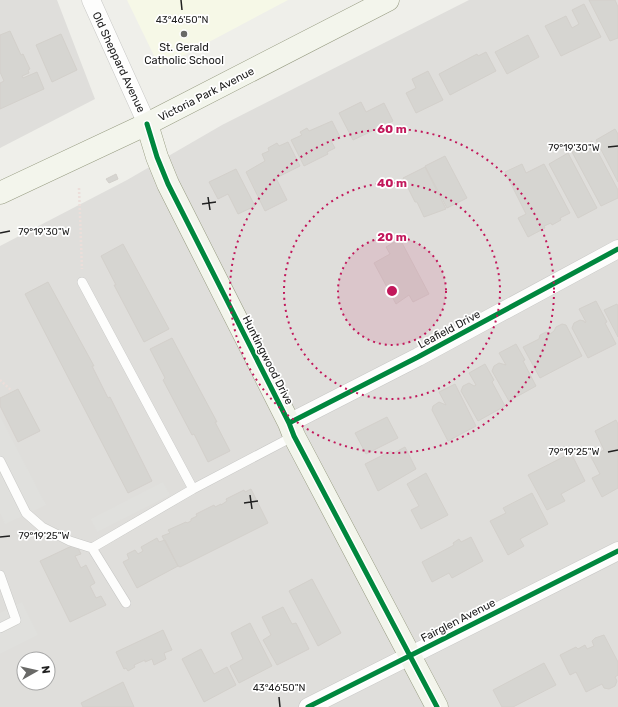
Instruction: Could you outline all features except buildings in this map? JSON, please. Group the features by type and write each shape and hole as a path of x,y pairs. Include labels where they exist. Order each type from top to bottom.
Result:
{"street":[{"name":"Old Sheppard Avenue","path":"91,0 147,124"},
{"name":"Victoria Park Avenue","path":"0,193 147,124 388,0"},
{"name":"Huntingwood Drive","path":"147,124 157,157 168,184 291,430 437,707"},
{"name":"Leafield Drive","path":"291,430 418,357 618,249"},
{"name":"Fairglen Avenue","path":"308,707 618,551"}],"lane":[{"path":"82,282 193,489"},
{"path":"92,548 291,430"},
{"path":"0,461 26,514 42,527 70,541 92,548 126,603"},
{"path":"0,575 16,620 0,628"}],"path":[{"path":"79,188 82,282"},
{"path":"0,380 11,390"}],"shaded area":[{"path":"0,0 57,0 95,99 0,148"},
{"name":"St. Gerald Catholic School","path":"127,0 288,0 160,68"},
{"path":"469,0 618,0 618,707 0,707 0,246 127,180 222,125"},
{"path":"0,416 46,505 5,524 0,513"},
{"path":"163,482 170,495 97,532 91,519"},
{"path":"22,602 38,635 0,654 0,613"}],"cycle path":[{"path":"147,124 157,157 168,184 289,423 294,436 437,707"},
{"path":"289,423 418,357 618,249"},
{"path":"308,707 618,551"}],"place":[{"name":"St. Gerald Catholic School","path":"184,34"}]}
